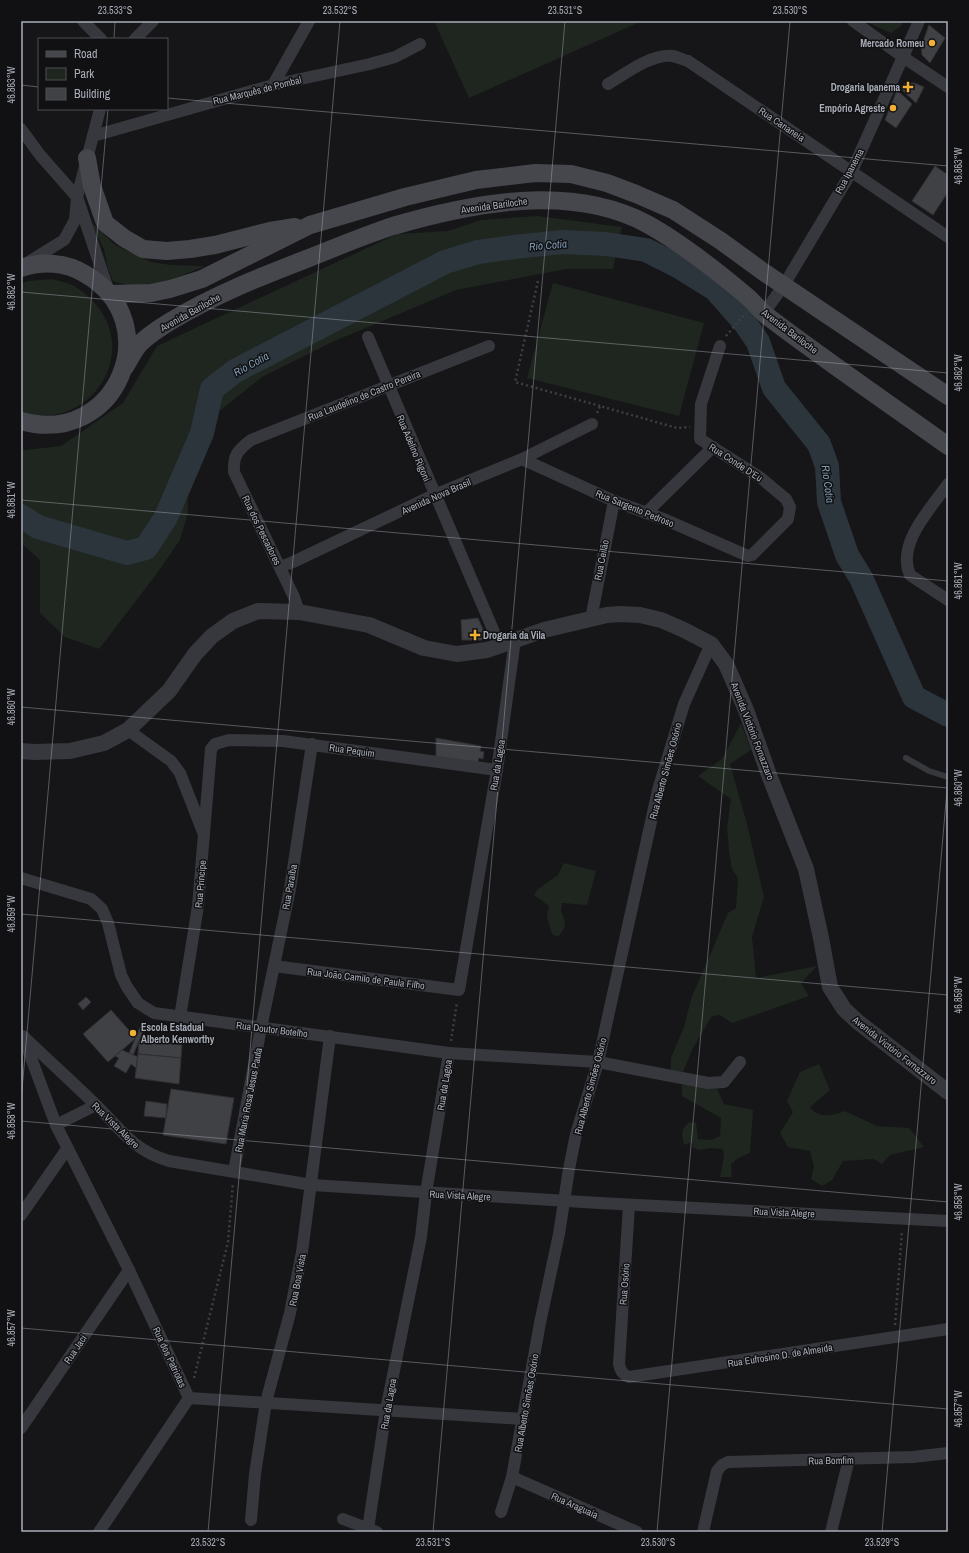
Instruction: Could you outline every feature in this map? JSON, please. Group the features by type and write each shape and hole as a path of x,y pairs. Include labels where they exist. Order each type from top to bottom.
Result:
{"main road":[{"path":"87,158 92,186 105,223 124,238 143,249 167,251 215,246 270,231 310,225 405,197 476,180 535,172 571,174 636,194 673,210 721,241 948,396"},
{"name":"Avenida Bariloche","path":"124,367 138,346 156,331 216,297 282,268 392,227 443,214 493,204 531,200 586,204 618,211 647,224 696,256 750,299 764,313 948,446"},
{"path":"110,293 151,293 202,279 310,225"},
{"path":"21,268 43,263 62,264 80,270 96,280 110,293 122,315 128,341 124,367 117,385 105,400 90,413 73,421 54,425 34,424 21,421"}],"street":[{"path":"83,21 100,38"},
{"path":"136,38 153,21"},
{"path":"273,85 309,21"},
{"path":"854,21 903,57 948,87"},
{"name":"Rua Ipanema","path":"764,313 784,285 852,171 919,21"},
{"name":"Rua Marquês de Pombal","path":"93,136 273,85 370,64 395,56 420,44"},
{"name":"Rua Cananeia","path":"608,84 638,66 656,58 673,56 688,61 948,237"},
{"path":"21,268 64,240 75,220 77,197 100,110"},
{"path":"21,129 40,155 77,197 110,293"},
{"name":"Rua Adelino Rigoni","path":"368,337 434,495 500,646"},
{"name":"Rua Laudelino de Castro Pereira","path":"241,448 250,440 489,346"},
{"name":"Rua Conde D'Eu","path":"720,346 701,404 700,439 761,478 779,492 786,499 790,507 788,519 752,555 748,556"},
{"name":"Avenida Nova Brasil","path":"280,567 434,495 522,459 592,424"},
{"path":"646,513 713,446"},
{"name":"Rua dos Pescadores","path":"241,448 236,454 234,472 294,597 299,612"},
{"name":"Rua Sargento Pedroso","path":"522,459 614,501 748,556"},
{"path":"948,484 909,542 906,555 907,568 910,575 948,600"},
{"name":"Rua Ceilão","path":"591,619 614,501"},
{"name":"Avenida Victório Fornazzaro","path":"21,751 70,751 104,743 128,730 169,691 195,654 212,636 233,621 258,611 299,612 369,625 424,648 457,654 487,650 544,630 620,614 661,620 711,644 726,664 746,710 769,775 806,869 830,987 844,1009 858,1022 948,1092"},
{"name":"Rua da Lagoa","path":"459,990 497,770 515,640"},
{"name":"Rua Alberto Simões Osório","path":"501,1512 512,1477 540,1323 559,1234 576,1134 598,1062 662,773 684,704 711,644"},
{"path":"128,730 171,761 180,773 204,835"},
{"name":"Rua Pequim","path":"211,749 215,744 229,740 283,741 497,770"},
{"name":"Rua Paraíba","path":"261,1028 290,889 312,744"},
{"name":"Rua Principe","path":"180,1017 198,906 211,749"},
{"name":"Rua Doutor Botelho","path":"21,878 91,899 102,909 108,923 121,975 131,994 138,1003 154,1013 450,1053 598,1062 717,1083 724,1082 740,1062"},
{"name":"Rua João Camilo de Paula Filho","path":"274,966 459,990"},
{"name":"Rua Maria Rosa Jesus Paula","path":"234,1171 261,1028"},
{"name":"Rua Vista Alegre","path":"22,1035 96,1105 131,1143 155,1157 169,1161 312,1185 426,1194 948,1221"},
{"name":"Rua dos Patriotas","path":"22,1035 56,1125 129,1270 188,1398 523,1419"},
{"name":"Rua Boa Vista","path":"252,1520 255,1474 266,1402 290,1313 302,1252 312,1185 330,1036"},
{"name":"Rua da Lagoa","path":"373,1530 386,1410 421,1237 426,1194 450,1053"},
{"path":"56,1125 96,1105"},
{"path":"21,1216 67,1149"},
{"name":"Rua Osório","path":"619,1364 629,1205"},
{"name":"Rua Jaci","path":"21,1428 129,1270"},
{"name":"Rua Eufrosino D. de Almeida","path":"619,1364 624,1375 634,1377 948,1329"},
{"path":"99,1532 188,1398"},
{"name":"Rua Bomfim","path":"703,1532 717,1471 722,1465 733,1461 913,1457 948,1453"},
{"path":"831,1532 849,1459"},
{"name":"Rua Araguaia","path":"512,1477 637,1532"},
{"path":"344,1519 373,1530"}],"lane":[{"path":"906,758 929,771 948,777"}],"path":[{"path":"538,281 515,382 677,428 700,427"},
{"path":"732,329 745,316"},
{"path":"592,424 600,406"},
{"name":"Rua da Lagoa","path":"450,1053 459,990"},
{"path":"188,1398 228,1242 234,1171"},
{"path":"894,1338 902,1218"}],"green space":[{"path":"434,21 642,21 469,98"},
{"path":"864,21 903,21 901,26 891,33"},
{"path":"537,216 622,227 613,269 566,269 456,290 330,343 262,377 186,438 188,513 180,540 158,572 99,649 65,637 40,613 40,560 21,543 21,448 25,450 61,446 123,403 157,346 397,234 448,231 481,220"},
{"path":"93,224 115,245 151,262 171,265 205,266 151,288 137,288 113,281 108,269 104,249 94,230"},
{"path":"52,279 76,287 86,294 98,307 109,328 112,349 109,369 99,387 84,402 66,412 44,416 21,412 21,284 28,281"},
{"path":"553,283 704,323 679,416 527,378"},
{"path":"741,723 751,750 730,764 747,824 764,897 752,937 756,978 817,966 801,983 809,996 732,1023 720,1015 712,1016 693,1048 683,1072 671,1070 671,1058 684,1027 691,999 728,913 736,908 738,878 732,869 727,828 731,799 698,776 722,759"},
{"path":"564,863 596,871 587,905 562,903 561,912 565,925 558,937 552,934 547,917 549,906 534,895 538,889 558,875"},
{"path":"819,1064 830,1090 810,1107 814,1111 822,1115 831,1115 845,1111 877,1126 909,1128 924,1147 890,1155 882,1164 873,1159 843,1161 832,1180 822,1186 811,1179 814,1167 810,1151 788,1147 780,1133 793,1112 787,1101 800,1072"},
{"path":"682,1082 717,1089 724,1104 753,1110 750,1153 738,1158 731,1164 732,1177 720,1177 724,1156 723,1149 711,1148 700,1150 693,1148 692,1142 684,1145 682,1132 690,1122 696,1123 698,1139 711,1140 720,1136 721,1118 682,1096"}],"building":[{"name":"Mercado Romeu","path":"929,25 945,38 930,63 922,55 921,47"},
{"path":"914,83 924,87 916,103 900,88 904,84"},
{"path":"897,90 912,104 896,128 885,120"},
{"path":"935,166 948,175 948,192 933,215 912,201"},
{"path":"478,618 485,634 482,640 462,640 461,620"},
{"path":"436,738 481,746 480,751 484,752 483,759 479,758 477,764 436,757"},
{"path":"86,997 91,1002 83,1010 78,1004"},
{"path":"111,1010 136,1038 108,1062 83,1034"},
{"path":"141,1025 145,1027 133,1055 129,1053"},
{"path":"139,1041 182,1045 181,1058 138,1054"},
{"path":"122,1050 138,1057 136,1068 131,1064 126,1073 114,1066 119,1058 115,1056"},
{"path":"138,1054 181,1058 179,1084 135,1078"},
{"path":"171,1089 234,1098 226,1144 163,1135"},
{"path":"146,1101 167,1104 166,1118 144,1116"}],"waterway":[{"name":"Rio Cotia","path":"21,516 38,527 127,553 146,548 166,517 202,433 212,389 235,371 445,262 478,252 563,242 606,244 646,250 678,266 715,289 745,323 758,342 774,388 819,444 827,466 829,502 847,555 861,578 914,697 948,715"}],"place":[{"name":"Mercado Romeu","path":"932,43"},
{"name":"Drogaria Ipanema","path":"908,87"},
{"name":"Empório Agreste","path":"893,108"},
{"name":"Drogaria da Vila","path":"475,635"},
{"name":"Escola Estadual Alberto Kenworthy","path":"133,1033"}]}
